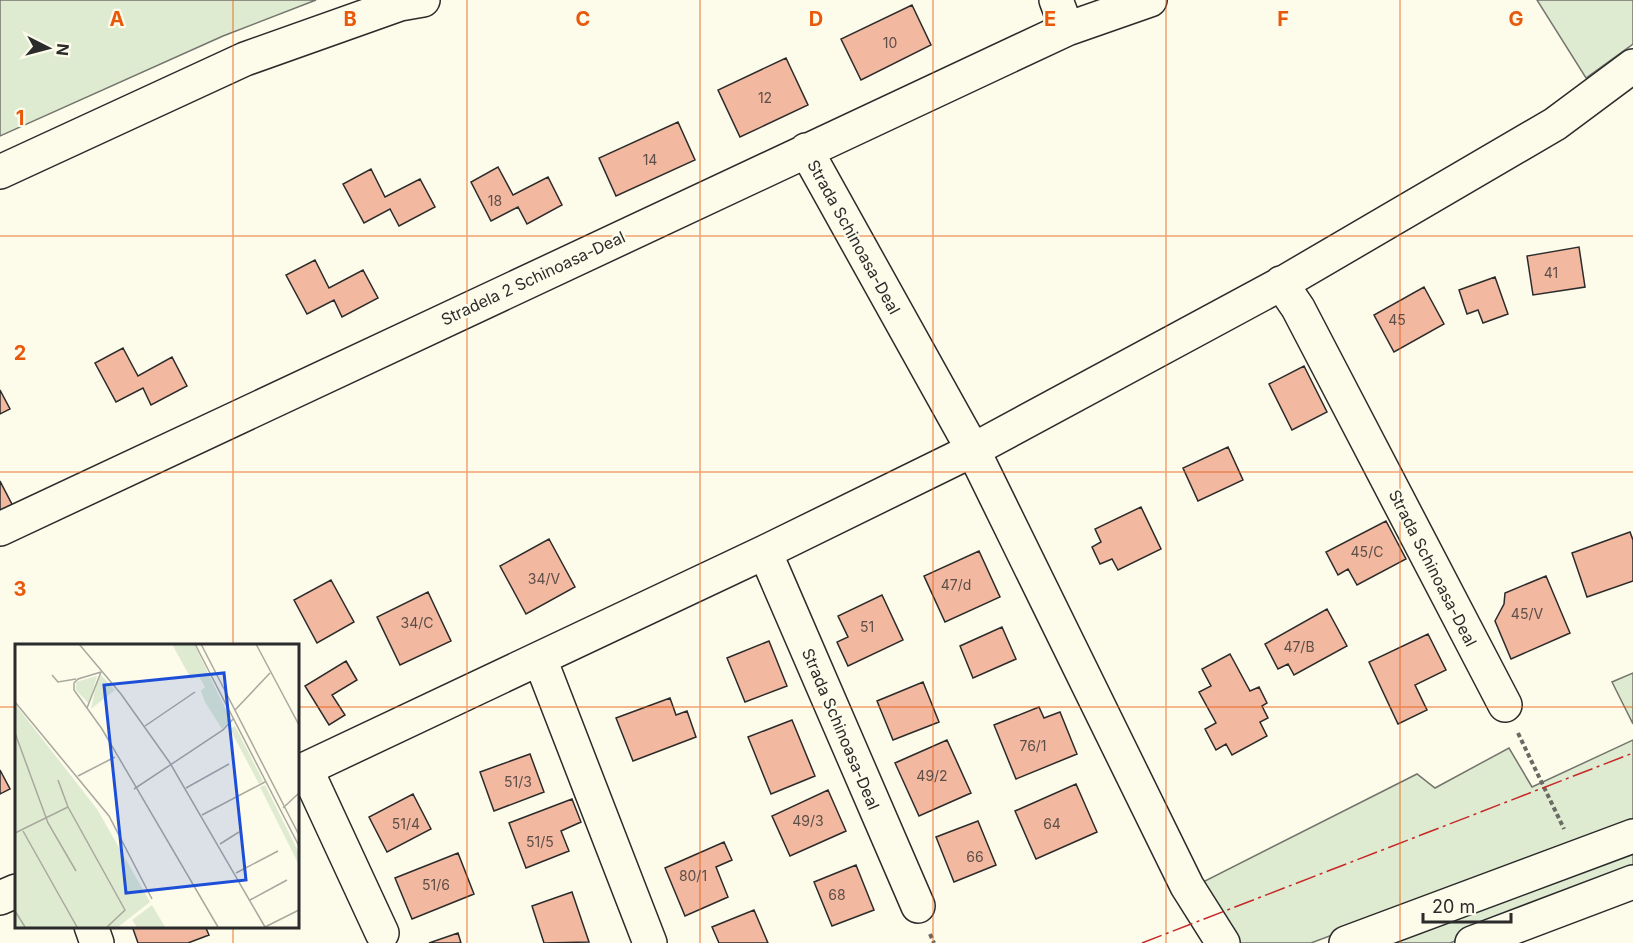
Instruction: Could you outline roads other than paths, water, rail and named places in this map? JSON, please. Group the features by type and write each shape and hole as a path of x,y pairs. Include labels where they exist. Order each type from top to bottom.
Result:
{"street":[{"path":"0,172 245,59 400,4 423,0"},
{"name":"Stradela 2 Schinoasa-Deal","path":"0,529 806,150 1062,14 1150,0"},
{"path":"382,933 301,771 765,552 973,450 1281,283 1555,124 1633,66"},
{"name":"Strada Schinoasa-Deal","path":"806,150 973,450 1187,886 1223,943"},
{"name":"Strada Schinoasa-Deal","path":"1281,283 1298,308 1505,705"},
{"name":"Strada Schinoasa-Deal","path":"765,552 918,906"},
{"path":"540,659 650,943"},
{"path":"1346,943 1633,836"},
{"path":"1472,943 1633,882"},
{"path":"0,898 15,891"},
{"path":"91,928 97,943"}]}
